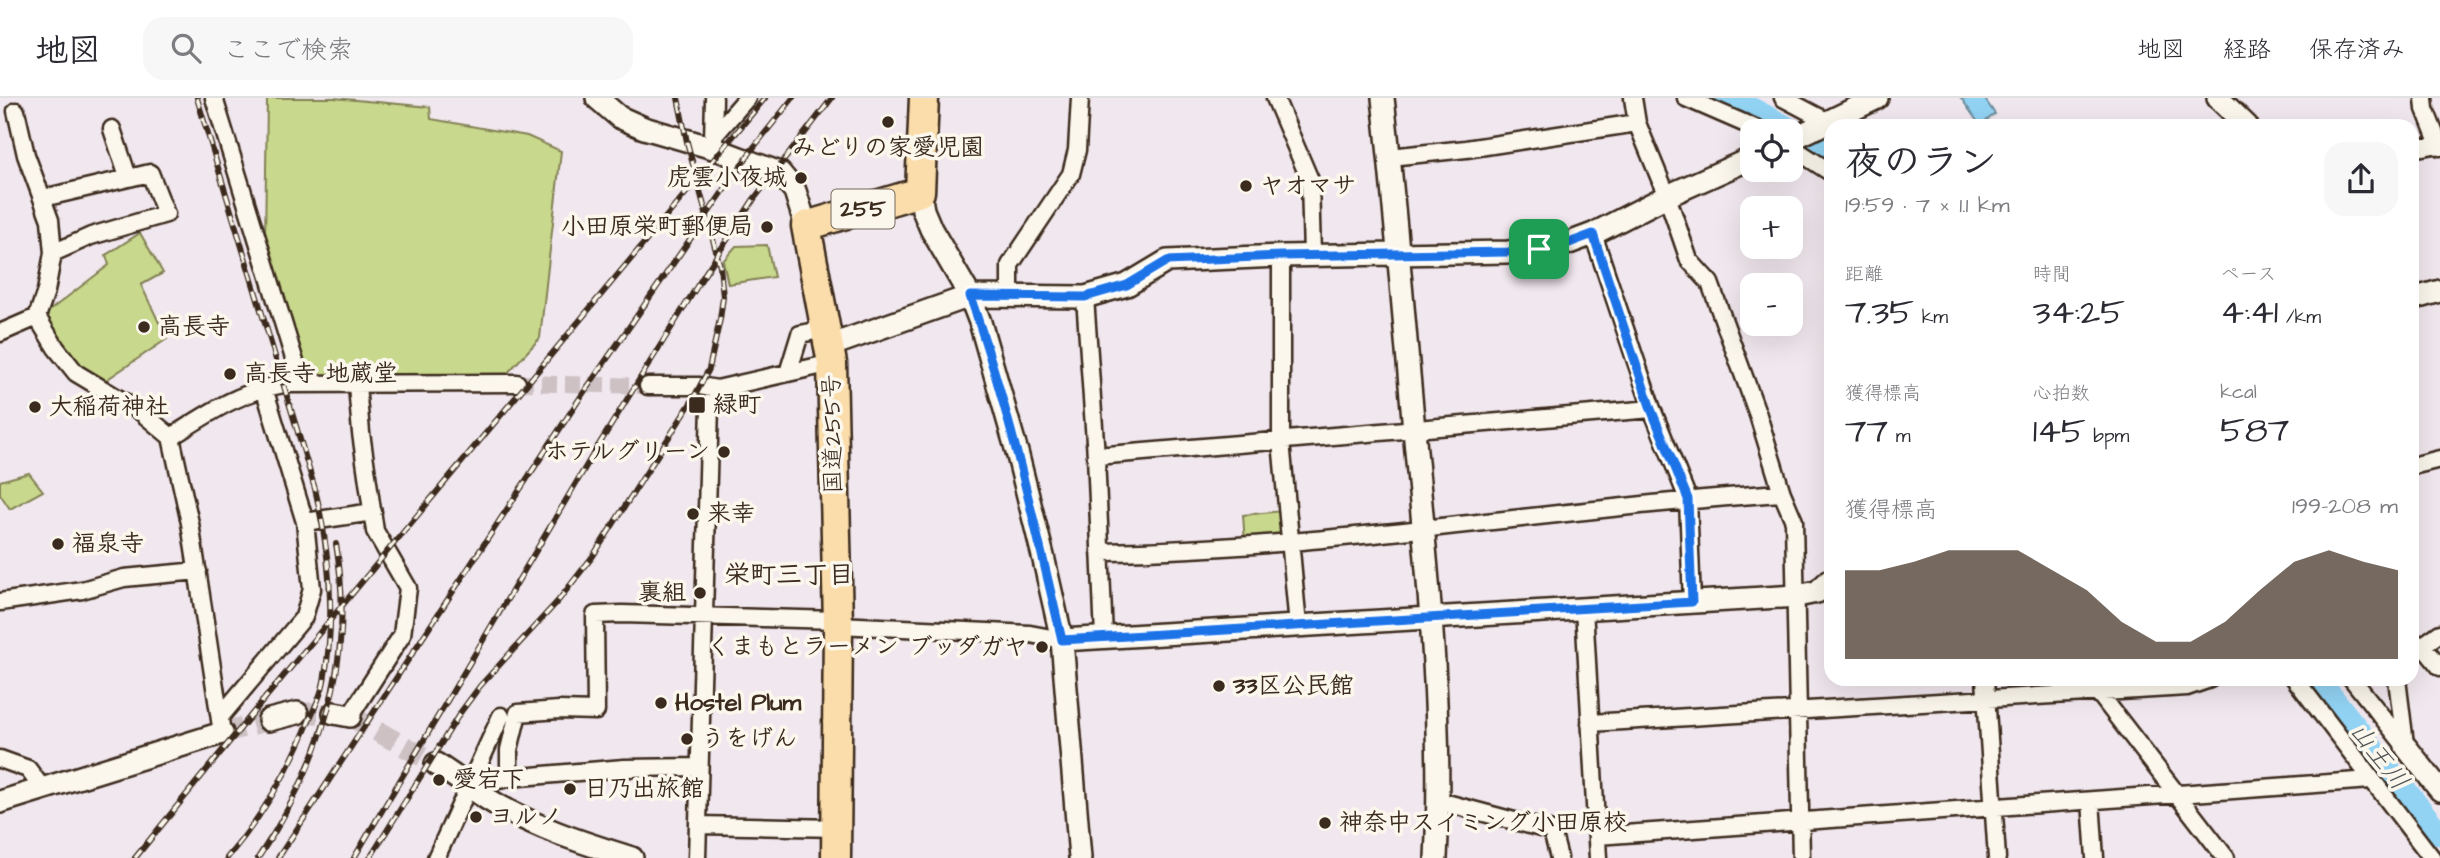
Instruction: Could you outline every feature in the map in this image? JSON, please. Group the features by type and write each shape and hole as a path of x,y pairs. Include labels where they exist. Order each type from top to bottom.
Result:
{"highway":[{"name":"255","path":"806,226 920,192 924,98"},
{"name":"国道255号","path":"806,226 829,346 838,622 836,858"}],"street":[{"path":"214,98 296,365 305,384"},
{"path":"597,98 619,117 644,128 713,142 780,173 795,191 806,226"},
{"path":"713,142 714,98"},
{"path":"713,142 747,98"},
{"path":"1010,296 1010,265 1071,174 1077,150 1080,98"},
{"path":"1276,98 1310,180 1312,256"},
{"path":"1383,98 1424,529 1438,741 1436,858"},
{"path":"1633,98 1637,123 1667,196 1689,260 1710,283 1794,521 1801,858"},
{"path":"1686,98 1740,121"},
{"path":"1783,98 1824,119"},
{"path":"1841,119 1877,98"},
{"path":"2419,148 2439,145 2424,98"},
{"path":"2228,100 2242,119"},
{"path":"0,333 37,317 46,291 53,253 50,220 26,155 16,111"},
{"path":"1390,157 1466,149 1637,123"},
{"path":"1803,135 1824,127"},
{"path":"112,129 128,177"},
{"path":"1803,154 1824,168"},
{"path":"649,386 700,386 717,389 788,373 829,346 970,296 1085,297 1127,285 1167,261 1539,249 1561,246 1593,234 1667,196 1740,163"},
{"path":"43,198 150,173 166,214 91,236 53,253"},
{"path":"920,192 923,210 931,229 970,296 992,360 1062,640 1080,858"},
{"path":"1593,234 1651,409 1688,499 1692,602"},
{"path":"1281,256 1281,441 1298,626"},
{"path":"2419,297 2440,291"},
{"path":"1085,297 1096,456 1104,637"},
{"path":"37,317 56,348 76,373 141,411 171,437 190,523 209,661 221,725"},
{"path":"788,373 800,334 829,346"},
{"path":"171,437 221,406 251,391 264,388 305,384 517,383"},
{"path":"342,715 402,635 408,588 375,531 360,433 356,385"},
{"path":"0,802 187,746 221,725 304,617 312,589 305,522 264,388"},
{"path":"697,858 710,406 717,389"},
{"path":"1096,456 1651,409"},
{"path":"2419,464 2440,459"},
{"path":"1100,552 1231,548 1688,499 1782,493"},
{"path":"305,522 373,512"},
{"path":"0,602 82,590 124,578 198,571"},
{"path":"509,778 509,750 518,713 596,711 595,615 703,616 838,622 1030,634 1062,640 1797,596 1817,592 1824,586"},
{"path":"1584,608 1598,858"},
{"path":"2419,649 2440,633"},
{"path":"2419,651 2440,667"},
{"path":"1985,686 1997,858"},
{"path":"1590,723 1986,699 2084,686"},
{"path":"2093,686 2226,858"},
{"path":"2140,686 2191,686"},
{"path":"2300,686 2432,858"},
{"path":"2358,686 2440,790"},
{"path":"2398,686 2406,747"},
{"path":"269,720 298,713"},
{"path":"436,858 501,716"},
{"path":"0,759 28,769 42,788"},
{"path":"436,764 487,798 541,826 583,843 632,858"},
{"path":"470,786 509,778 624,768 699,767"},
{"path":"1597,836 2371,780"},
{"path":"1439,801 1552,831 1559,858"},
{"path":"2091,801 2095,858"},
{"path":"698,825 837,828"}],"green space":[{"path":"267,98 334,98 430,107 431,119 527,136 561,151 540,338 503,378 309,379 300,362 265,242"},
{"path":"140,233 163,273 141,285 167,339 103,382 67,354 45,314 109,265 106,255"},
{"path":"767,245 774,277 728,284 723,261 736,246"},
{"path":"29,473 43,491 10,509 0,494 0,481"},
{"path":"1283,511 1286,538 1245,543 1243,515"}],"water":[{"path":"1961,98 1984,98 1995,114 1988,119 1976,119"}],"waterway":[{"name":"山王川","path":"1722,98 1752,109 1824,147"},
{"name":"山王川","path":"2324,686 2440,834"}],"tunnel":[{"path":"517,383 648,386"},
{"path":"297,713 334,713"},
{"path":"350,716 436,764"},
{"path":"222,733 269,720"}],"railway":[{"path":"197,98 315,489 330,584 328,657 320,694 275,790 227,858"},
{"path":"370,858 460,713 480,686 558,601 593,556 692,401 709,369 723,297 720,266 678,98"},
{"path":"135,858 765,98"},
{"path":"278,858 582,395 754,147 793,98"},
{"path":"354,858 595,451 704,275 754,199 832,98"},
{"path":"258,858 300,785 328,708 337,669 341,628 341,587 336,544"}],"place":[{"name":"みどりの家愛児園","path":"888,122"},
{"name":"虎雲小夜城","path":"801,178"},
{"name":"ヤオマサ","path":"1246,186"},
{"name":"小田原栄町郵便局","path":"767,227"},
{"name":"高長寺","path":"144,327"},
{"name":"高長寺 地蔵堂","path":"230,374"},
{"name":"緑町","path":"697,405"},
{"name":"大稲荷神社","path":"35,407"},
{"name":"ホテルグリーン","path":"724,452"},
{"name":"来幸","path":"693,514"},
{"name":"福泉寺","path":"58,544"},
{"name":"裏組","path":"700,593"},
{"name":"くまもとラーメン ブッダガヤ","path":"1042,647"},
{"name":"33区公民館","path":"1219,686"},
{"name":"Hostel Plum","path":"661,703"},
{"name":"うをげん","path":"687,739"},
{"name":"愛宕下","path":"439,780"},
{"name":"日乃出旅館","path":"570,789"},
{"name":"ヨルノ","path":"476,817"},
{"name":"神奈中スイミング小田原校","path":"1325,823"}],"district":[{"name":"栄町三丁目","path":"789,575"}],"route":[{"path":"1593,234 1651,409 1688,499 1692,602 1062,640 1017,453 992,360 970,296 1085,297 1127,285 1167,261 1539,249 1561,246 1593,234"}]}
